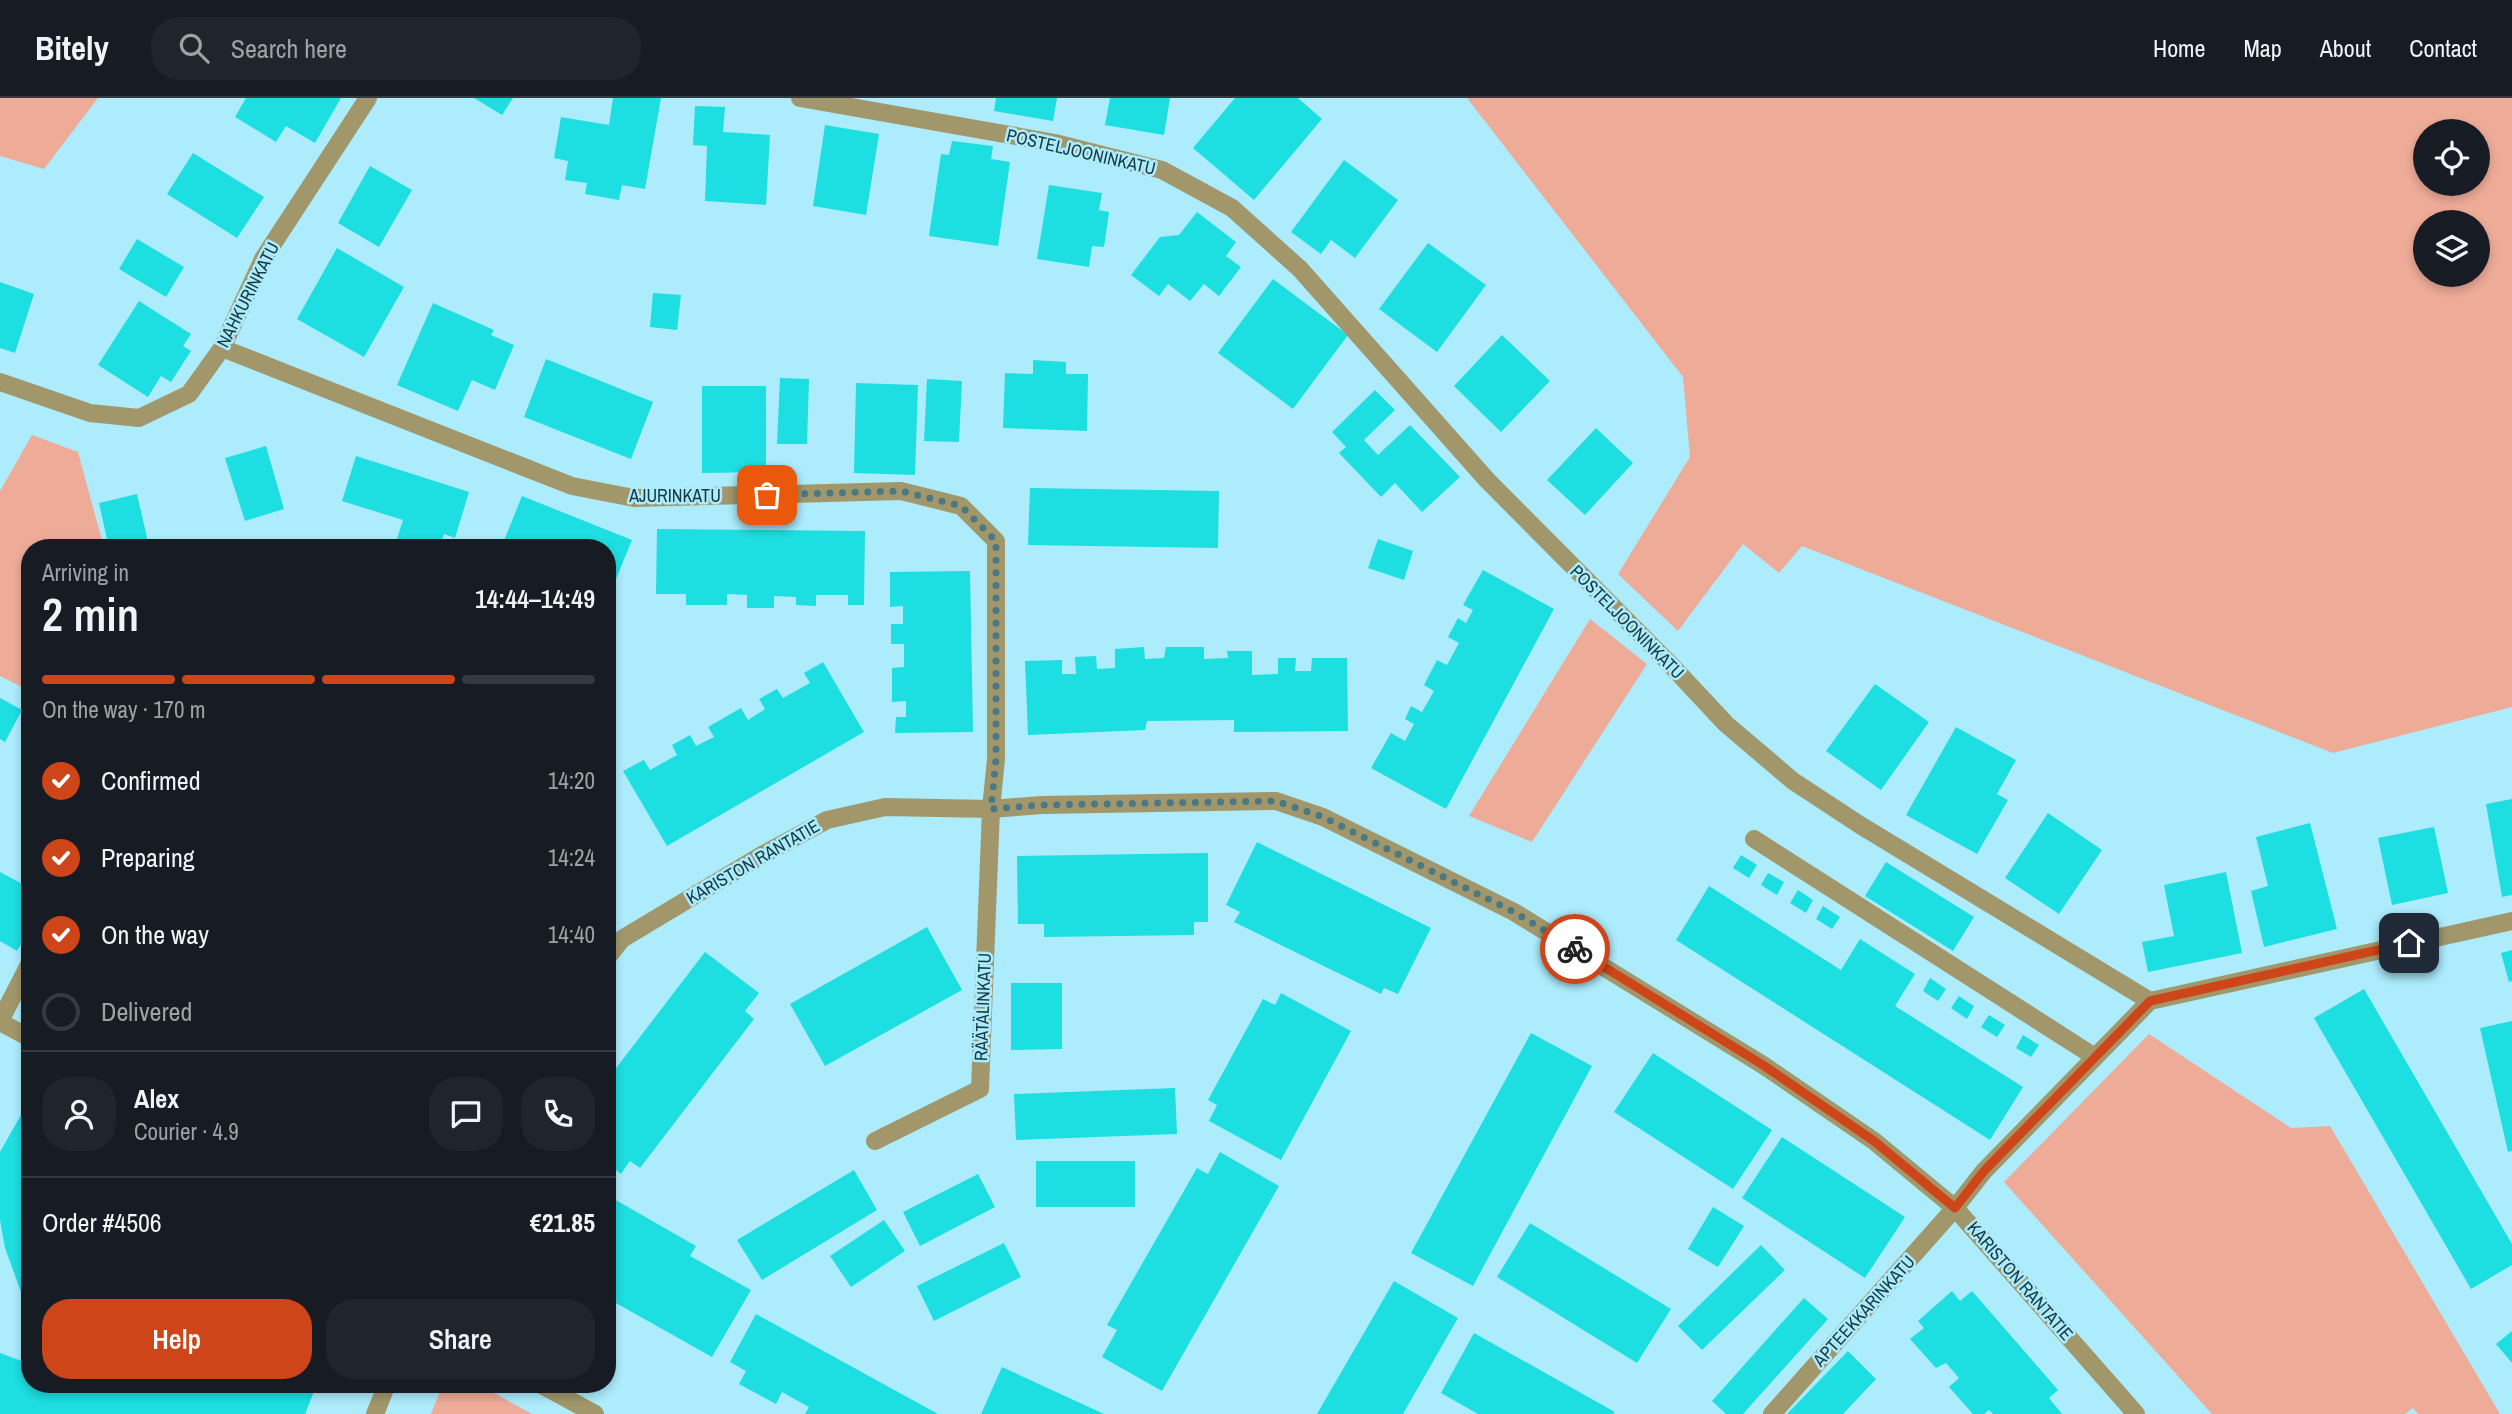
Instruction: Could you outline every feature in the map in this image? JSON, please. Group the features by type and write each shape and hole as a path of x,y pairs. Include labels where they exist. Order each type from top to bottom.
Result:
{"street":[{"name":"NAHKURINKATU","path":"0,382 90,413 139,418 189,394 222,348 263,259 368,98"},
{"name":"POSTELJOONINKATU","path":"800,98 1082,149 1162,170 1232,208 1300,269 1487,480 1726,724 1793,780 1860,825 2150,1001"},
{"name":"AJURINKATU","path":"222,348 572,486 634,498 901,491 961,506 996,541 996,759 991,809"},
{"name":"KARISTON RANTATIE","path":"616,947 622,939 762,855 827,820 885,807 991,809 1042,805 1276,801 1323,817 1514,912 1727,1043 1874,1141 1955,1208 2136,1414"},
{"name":"RÄÄTÄLINKATU","path":"875,1142 980,1089 991,809"},
{"path":"1754,839 2095,1057"},
{"path":"2150,1001 2512,921"},
{"path":"21,980 0,1022 21,1033"},
{"name":"APTEEKKARINKATU","path":"1772,1414 1955,1208 1984,1171 2150,1001"},
{"path":"375,1414 383,1393"},
{"path":"556,1393 595,1414"}],"shaded area":[{"path":"0,98 98,98 44,169 0,156"},
{"path":"1467,98 2512,98 2512,707 2333,753 1802,546 1779,573 1743,544 1678,631 1618,574 1690,457 1683,377"},
{"path":"32,435 78,452 102,539 21,539 21,686 0,676 0,491"},
{"path":"1590,619 1647,664 1532,842 1469,816"},
{"path":"2149,1034 2291,1128 2330,1126 2500,1414 2418,1414 2413,1408 2405,1414 2212,1414 2004,1182"},
{"path":"439,1393 494,1393 532,1414 431,1414"}],"building":[{"path":"246,98 341,98 315,143 286,126 276,142 235,117"},
{"path":"474,98 513,98 502,115"},
{"path":"613,98 661,98 645,189 622,185 619,200 585,194 587,183 565,180 568,161 554,158 561,117 609,125"},
{"path":"996,98 1057,98 1053,121 994,111"},
{"path":"1110,98 1170,98 1164,135 1105,125"},
{"path":"1235,98 1298,98 1322,119 1254,200 1193,148"},
{"path":"695,106 725,107 723,132 770,135 766,205 705,201 707,146 693,145"},
{"path":"825,125 879,134 866,215 813,206"},
{"path":"952,141 993,146 991,159 1010,162 998,246 929,236 941,154 949,155"},
{"path":"193,153 264,197 237,238 167,194"},
{"path":"1344,160 1398,200 1355,258 1331,240 1321,254 1291,232"},
{"path":"370,166 412,190 379,247 338,223"},
{"path":"1049,185 1102,193 1099,210 1109,212 1104,247 1092,246 1089,267 1037,259"},
{"path":"1197,212 1236,242 1226,256 1241,267 1219,296 1204,284 1190,301 1168,284 1159,296 1131,275 1160,237 1179,235"},
{"path":"137,239 184,267 166,297 119,269"},
{"path":"1428,243 1486,285 1437,352 1379,309"},
{"path":"337,248 404,287 364,357 297,319"},
{"path":"1273,279 1348,335 1293,409 1218,353"},
{"path":"0,282 34,294 15,353 0,348"},
{"path":"653,293 681,295 677,330 650,327"},
{"path":"139,301 191,334 183,346 191,351 171,382 161,376 148,397 98,365"},
{"path":"433,303 494,330 491,335 514,345 495,390 472,380 458,411 397,385"},
{"path":"1502,335 1550,381 1501,432 1454,386"},
{"path":"546,359 653,402 631,459 524,417"},
{"path":"1033,360 1066,362 1066,374 1088,374 1087,431 1003,428 1005,373 1033,374"},
{"path":"780,378 809,379 807,444 777,444"},
{"path":"927,379 962,381 959,442 924,441"},
{"path":"856,383 918,385 915,475 854,473"},
{"path":"702,386 766,386 766,472 702,473"},
{"path":"1375,390 1395,410 1364,440 1378,455 1410,425 1460,477 1422,512 1395,483 1381,497 1339,453 1346,447 1332,432"},
{"path":"1596,428 1633,463 1585,515 1547,480"},
{"path":"266,446 284,509 245,521 225,458"},
{"path":"356,456 469,492 455,538 444,534 443,539 397,539 403,520 342,501"},
{"path":"1030,488 1219,491 1218,548 1028,545"},
{"path":"137,494 147,539 107,539 99,503"},
{"path":"522,496 632,540 616,579 616,539 505,539"},
{"path":"657,529 865,531 864,605 848,605 848,595 816,595 816,606 796,605 796,597 774,596 774,608 747,608 747,595 727,594 727,605 686,605 686,594 656,594"},
{"path":"1378,539 1413,551 1404,580 1368,568"},
{"path":"1483,570 1554,609 1446,809 1371,768 1391,733 1405,741 1414,724 1405,719 1411,706 1422,712 1434,691 1424,685 1437,660 1447,665 1459,643 1448,637 1458,618 1466,623 1473,610 1463,605"},
{"path":"970,571 973,732 895,733 896,717 906,717 906,701 892,702 892,668 904,667 904,644 891,644 891,624 903,624 903,606 890,607 890,572"},
{"path":"1144,647 1145,659 1164,658 1166,647 1204,647 1204,659 1228,658 1227,651 1252,651 1252,675 1278,674 1278,658 1296,658 1295,671 1311,671 1312,658 1347,658 1348,731 1234,732 1234,720 1147,721 1145,730 1028,735 1025,661 1062,660 1062,674 1076,674 1075,657 1096,656 1097,669 1115,668 1115,649"},
{"path":"823,662 864,732 667,846 623,771 644,760 650,770 677,755 672,745 690,735 696,746 714,737 708,727 741,708 748,720 765,709 759,699 777,689 783,698 810,683 804,673"},
{"path":"1875,684 1929,722 1881,790 1826,751"},
{"path":"0,698 21,712 5,742 0,739"},
{"path":"1956,727 2016,760 1997,794 2008,800 1977,854 1906,815"},
{"path":"2512,799 2512,895 2502,897 2486,804"},
{"path":"2048,813 2102,850 2059,914 2005,878"},
{"path":"2310,823 2337,929 2264,947 2251,891 2268,886 2256,837"},
{"path":"2434,827 2448,893 2392,905 2378,838"},
{"path":"1257,842 1431,928 1398,994 1384,988 1381,994 1234,922 1240,912 1226,905"},
{"path":"1208,853 1208,922 1194,922 1194,935 1044,937 1044,924 1018,924 1017,856"},
{"path":"1741,855 1757,865 1749,878 1733,868"},
{"path":"1886,862 1974,917 1953,951 1865,896"},
{"path":"0,872 21,883 21,944 17,951 0,941"},
{"path":"2226,872 2242,953 2148,972 2142,942 2174,936 2164,885"},
{"path":"1768,873 1784,882 1777,895 1761,885"},
{"path":"1709,886 1841,970 1860,939 1915,974 1895,1006 2023,1087 1990,1140 1676,940"},
{"path":"1798,890 1813,900 1806,913 1790,903"},
{"path":"1823,906 1840,917 1832,929 1816,919"},
{"path":"927,927 962,990 825,1066 790,1004"},
{"path":"2512,950 2512,981 2509,982 2501,953"},
{"path":"705,952 759,993 745,1011 754,1019 640,1168 630,1161 621,1174 616,1170 616,1068"},
{"path":"1930,978 1946,989 1938,1001 1923,991"},
{"path":"1011,983 1062,983 1062,1049 1011,1050"},
{"path":"2364,989 2512,1244 2512,1265 2471,1289 2314,1018"},
{"path":"1281,993 1351,1031 1281,1160 1209,1121 1217,1105 1208,1100 1263,999 1275,1005"},
{"path":"1959,996 1974,1006 1967,1019 1951,1008"},
{"path":"1989,1015 2005,1025 1997,1037 1981,1027"},
{"path":"2512,1021 2512,1151 2508,1152 2480,1028"},
{"path":"1531,1033 1592,1066 1473,1286 1411,1253"},
{"path":"2023,1035 2039,1045 2031,1057 2016,1048"},
{"path":"1653,1053 1772,1130 1733,1189 1614,1112"},
{"path":"1175,1088 1177,1134 1016,1140 1014,1094"},
{"path":"21,1115 21,1292 5,1248 0,1220 0,1152"},
{"path":"1782,1137 1905,1217 1865,1278 1742,1198"},
{"path":"1220,1152 1279,1186 1162,1391 1102,1357 1117,1330 1107,1325 1197,1168 1208,1174"},
{"path":"1036,1161 1135,1161 1135,1207 1036,1207"},
{"path":"854,1170 877,1210 762,1280 737,1240"},
{"path":"978,1174 995,1207 920,1246 903,1212"},
{"path":"616,1200 696,1246 690,1256 751,1290 712,1357 616,1303"},
{"path":"1713,1207 1744,1226 1718,1267 1688,1249"},
{"path":"884,1220 905,1251 851,1287 830,1256"},
{"path":"1530,1223 1671,1309 1637,1363 1497,1277"},
{"path":"1004,1243 1021,1277 934,1321 917,1286"},
{"path":"1761,1245 1785,1270 1702,1350 1678,1326"},
{"path":"1394,1281 1458,1318 1403,1414 1317,1414"},
{"path":"1952,1291 1960,1301 1972,1291 2058,1390 2049,1398 2062,1414 1993,1414 1989,1410 1984,1414 1973,1414 1949,1387 1959,1378 1946,1363 1936,1368 1910,1339 1924,1328 1918,1321"},
{"path":"1804,1298 1828,1319 1743,1414 1726,1414 1712,1401"},
{"path":"756,1314 938,1414 805,1414 809,1407 782,1392 776,1404 739,1384 746,1371 730,1362"},
{"path":"2512,1331 2512,1363 2496,1344"},
{"path":"1474,1333 1615,1412 1478,1414 1441,1393"},
{"path":"1848,1351 1876,1379 1843,1414 1787,1414"},
{"path":"0,1353 21,1361 21,1393 313,1393 305,1414 0,1414"},
{"path":"1002,1367 1104,1414 981,1414"}],"way so far":[{"path":"767,495 901,491 961,506 996,541 996,759 991,809 1042,805 1276,801 1323,817 1514,912 1575,949"}],"route":[{"path":"1575,949 1763,1065 1874,1141 1955,1208 1984,1171 2150,1001 2409,943"}]}
